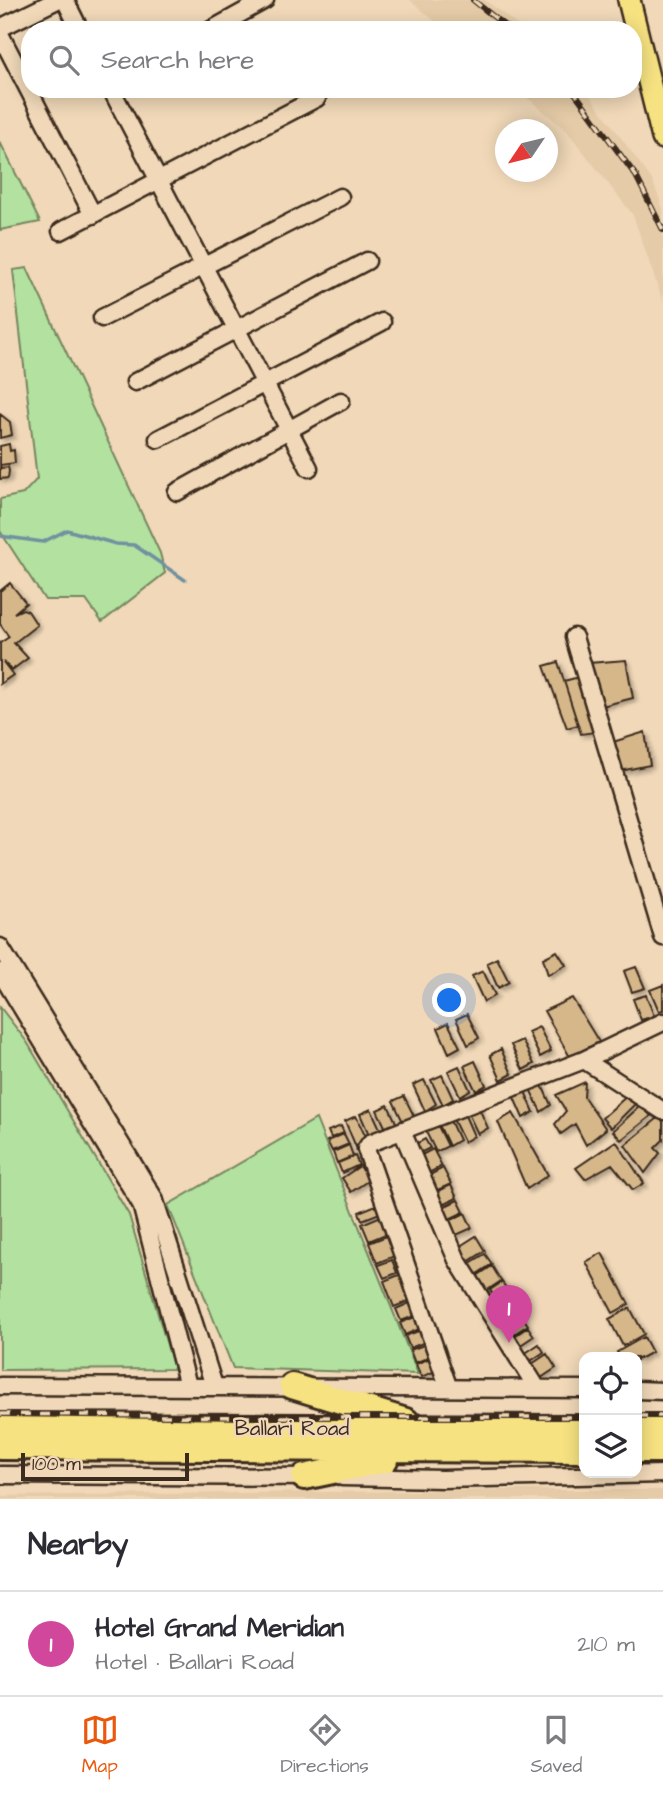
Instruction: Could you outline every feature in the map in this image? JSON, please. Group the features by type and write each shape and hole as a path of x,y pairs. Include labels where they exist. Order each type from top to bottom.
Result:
{"highway":[{"path":"292,1386 437,1439"},
{"name":"Ballari Road","path":"0,1426 437,1439 579,1450"},
{"path":"642,1427 663,1427"},
{"name":"Ballari Road","path":"0,1447 437,1439 579,1428"},
{"path":"304,1477 437,1439"},
{"path":"642,1450 663,1450"}],"main road":[{"path":"629,0 634,21"},
{"path":"642,53 663,138"}],"street":[{"path":"0,28 57,0"},
{"path":"65,0 76,21"},
{"path":"227,21 265,0"},
{"path":"0,34 21,75"},
{"path":"33,98 93,215"},
{"path":"116,98 309,468"},
{"path":"61,231 317,98"},
{"path":"102,318 340,197"},
{"path":"135,382 366,261"},
{"path":"158,439 382,322"},
{"path":"177,492 341,401"},
{"path":"574,637 663,937"},
{"path":"0,947 148,1203 214,1386"},
{"path":"0,972 148,1203 188,1386"},
{"path":"448,1386 366,1149 370,1143 584,1060 663,1022"},
{"path":"584,1060 663,1111"},
{"path":"402,1131 457,1260 537,1388"},
{"path":"0,1386 448,1386 579,1389"},
{"path":"642,1390 663,1391"},
{"path":"0,1475 443,1479 663,1474"}],"shaded area":[{"path":"410,0 485,0 512,21 434,21"},
{"path":"528,98 592,98 652,180 663,209 663,302 633,215 567,131 558,123 558,119 553,119"},
{"path":"663,1490 663,1499 0,1499 0,1496"}],"green space":[{"path":"0,142 40,222 0,230"},
{"path":"27,268 160,553 165,573 102,622 86,600 45,600 0,531 0,499 23,494 37,479 13,270"},
{"path":"0,1007 27,1042 129,1215 174,1369 0,1370"},
{"path":"316,1119 418,1374 233,1368 168,1205"}],"building":[{"path":"0,414 10,422 12,435 0,438"},
{"path":"9,444 10,451 14,450 15,463 0,465 0,446"},
{"path":"0,465 1,468 8,467 8,478 0,479"},
{"path":"10,583 26,603 14,613 23,609 28,611 37,625 14,643 28,658 12,670 3,662 13,675 0,684 0,643 9,637 0,624 0,591"},
{"path":"626,660 633,698 598,707 589,663"},
{"path":"558,662 578,725 567,728 544,666"},
{"path":"579,677 595,732 581,734 564,681"},
{"path":"645,732 650,765 620,771 613,742"},
{"path":"557,951 566,965 548,975 543,958"},
{"path":"497,958 509,982 498,988 487,963"},
{"path":"636,967 645,988 632,992 624,971"},
{"path":"483,971 495,995 484,1002 472,976"},
{"path":"663,985 663,1010 659,1011 650,990"},
{"path":"646,995 654,1016 641,1020 633,999"},
{"path":"572,998 599,1042 570,1057 544,1011"},
{"path":"467,1014 479,1038 468,1045 456,1019"},
{"path":"448,1023 460,1047 449,1053 438,1028"},
{"path":"539,1027 551,1051 540,1057 528,1032"},
{"path":"522,1040 534,1064 523,1070 511,1045"},
{"path":"501,1049 512,1074 501,1080 490,1055"},
{"path":"475,1061 486,1085 476,1091 464,1066"},
{"path":"459,1066 470,1090 460,1096 448,1071"},
{"path":"442,1075 453,1099 443,1105 431,1080"},
{"path":"424,1080 436,1104 425,1111 413,1085"},
{"path":"540,1081 551,1105 541,1112 529,1087"},
{"path":"585,1082 584,1097 606,1129 586,1145 575,1124 561,1134 555,1124 566,1111 556,1095"},
{"path":"523,1087 534,1112 523,1118 512,1093"},
{"path":"628,1095 635,1104 611,1128 602,1118"},
{"path":"404,1096 416,1120 405,1126 393,1101"},
{"path":"477,1104 488,1128 478,1134 466,1109"},
{"path":"388,1105 399,1129 389,1135 377,1110"},
{"path":"641,1105 651,1116 621,1140 613,1131"},
{"path":"371,1109 382,1133 371,1139 360,1114"},
{"path":"463,1111 474,1136 464,1142 452,1117"},
{"path":"513,1113 548,1175 527,1189 498,1122"},
{"path":"663,1114 663,1140 655,1148 660,1153 645,1173 625,1145"},
{"path":"356,1116 367,1140 356,1147 345,1121"},
{"path":"448,1116 459,1140 449,1146 437,1121"},
{"path":"437,1124 448,1146 436,1152 425,1130"},
{"path":"341,1126 344,1133 331,1138 328,1131"},
{"path":"344,1134 349,1144 332,1151 327,1141"},
{"path":"425,1139 430,1148 416,1155 412,1146"},
{"path":"616,1141 644,1183 633,1190 612,1164 585,1179 576,1168"},
{"path":"349,1145 353,1156 337,1163 333,1152"},
{"path":"433,1149 442,1166 425,1175 416,1158"},
{"path":"355,1156 359,1165 342,1173 338,1163"},
{"path":"360,1166 369,1180 351,1192 342,1178"},
{"path":"443,1168 451,1184 433,1192 426,1177"},
{"path":"451,1185 457,1198 440,1206 434,1193"},
{"path":"458,1200 464,1212 447,1220 441,1208"},
{"path":"376,1205 380,1213 362,1220 359,1212"},
{"path":"465,1213 472,1228 454,1236 447,1222"},
{"path":"381,1216 388,1233 369,1241 362,1224"},
{"path":"389,1235 397,1255 377,1263 369,1243"},
{"path":"476,1236 485,1251 466,1263 457,1248"},
{"path":"602,1253 629,1304 613,1313 586,1262"},
{"path":"485,1254 492,1264 474,1276 467,1265"},
{"path":"392,1260 397,1273 384,1278 378,1265"},
{"path":"492,1266 501,1281 483,1293 474,1278"},
{"path":"404,1273 414,1299 394,1307 384,1281"},
{"path":"502,1282 508,1291 496,1299 490,1290"},
{"path":"509,1293 514,1301 497,1313 491,1305"},
{"path":"412,1302 417,1315 401,1321 396,1309"},
{"path":"514,1304 521,1313 503,1325 497,1315"},
{"path":"630,1308 644,1334 623,1346 609,1319"},
{"path":"420,1315 424,1327 405,1335 400,1323"},
{"path":"521,1315 528,1325 511,1336 504,1326"},
{"path":"528,1327 534,1336 519,1346 513,1337"},
{"path":"424,1329 428,1341 410,1348 405,1336"},
{"path":"644,1337 652,1352 642,1357 642,1352 617,1352"},
{"path":"539,1344 544,1352 529,1362 524,1354"},
{"path":"424,1345 429,1357 415,1363 410,1350"},
{"path":"547,1354 556,1368 541,1378 532,1364"},
{"path":"430,1358 436,1371 421,1377 416,1364"}],"waterway":[{"path":"0,536 43,542 67,530 116,544 134,545 185,580"}],"railway":[{"path":"473,0 499,21"},
{"path":"579,98 636,176 663,230"},
{"path":"0,1414 579,1417"},
{"path":"642,1416 663,1416"}],"place":[{"name":"Hotel Grand Meridian","path":"509,1343"}]}
